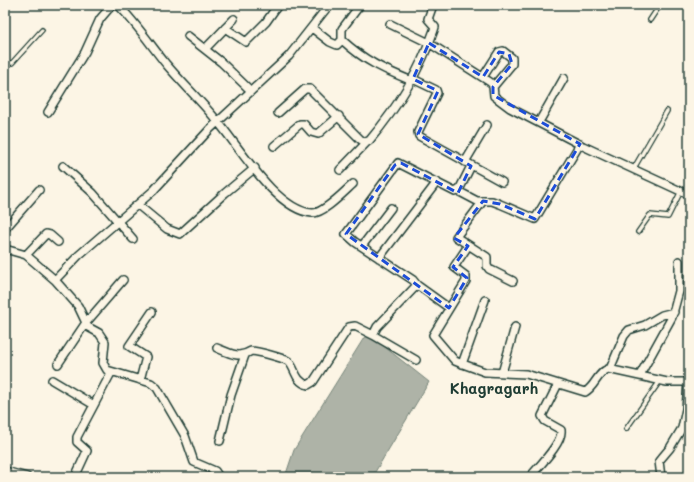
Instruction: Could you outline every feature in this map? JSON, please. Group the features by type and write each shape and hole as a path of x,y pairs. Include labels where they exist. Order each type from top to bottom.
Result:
{"street":[{"path":"48,112 86,52 100,19 112,5"},
{"path":"118,5 140,29 174,74 218,122 274,192 283,200 294,207 313,214 323,210 353,184"},
{"path":"225,28 246,42 278,5"},
{"path":"55,280 80,255 138,205 173,171 250,90 289,56 329,5"},
{"path":"312,28 334,45 340,44 342,40 342,29 360,5"},
{"path":"340,170 387,120 412,80 434,30 434,27 428,19 433,5"},
{"path":"204,49 234,19"},
{"path":"390,24 429,43 483,77 490,82 493,87 494,96 510,108 580,144 689,195"},
{"path":"188,36 230,69 250,90"},
{"path":"342,40 361,57 372,64 436,90 437,93 418,132 419,136 502,182"},
{"path":"483,77 499,52 503,51 509,54 513,61 512,64 493,87"},
{"path":"539,122 564,78"},
{"path":"278,113 308,88 318,95 360,139 367,142"},
{"path":"274,146 300,124 304,124 311,132 318,134 339,116"},
{"path":"458,192 468,164 487,125"},
{"path":"449,308 417,285 413,280 346,234 395,165 401,163 471,199 500,204 535,219 580,144"},
{"path":"63,166 93,193 133,239"},
{"path":"138,205 167,229 180,234 224,193 255,168"},
{"path":"380,258 437,182"},
{"path":"5,229 39,190"},
{"path":"483,201 457,235 458,240 487,257 487,266 490,269 513,281"},
{"path":"362,246 391,208"},
{"path":"26,255 46,234 50,235 58,242"},
{"path":"468,246 454,267 467,278 433,335 455,361 462,364 485,372 526,374 585,392 591,388 602,372 610,369 667,382 688,382 685,419 678,437 659,461 661,477"},
{"path":"5,249 26,255 55,280 78,306 85,324 99,333 105,342 104,367 111,373 151,383 157,388 185,436 194,462 215,471 219,477"},
{"path":"640,375 665,333 674,312 679,291 679,261"},
{"path":"58,364 85,324 123,280"},
{"path":"373,335 377,327 417,285"},
{"path":"462,364 485,300"},
{"path":"140,380 146,357 129,346 152,312"},
{"path":"610,369 624,336 629,330 645,325 662,315 674,312"},
{"path":"217,348 237,355 245,355 251,351 254,351 284,359 290,364 297,377 308,384 313,382 349,327 355,326 416,360"},
{"path":"502,373 515,327"},
{"path":"220,441 231,395 245,355"},
{"path":"75,477 86,451 76,440 111,373"},
{"path":"52,380 94,405"},
{"path":"530,477 555,447 561,434 561,430 545,421 542,416 558,384"},
{"path":"5,471 27,477"}],"lane":[{"path":"650,20 660,5"},
{"path":"5,63 12,64 42,30"},
{"path":"634,168 667,110"},
{"path":"638,232 650,215 668,216 681,191"},
{"path":"626,429 660,380"}],"highlighted area":[{"path":"429,43 483,77 499,52 509,54 512,64 493,87 493,95 580,144 535,219 500,204 483,201 454,238 468,246 453,267 467,278 449,308 346,234 395,165 401,163 458,193 471,166 418,134 438,91 413,79"}],"shaded area":[{"path":"367,333 429,382 372,477 285,477 294,450"}],"district":[{"name":"Khagragarh","path":"494,388"}]}
